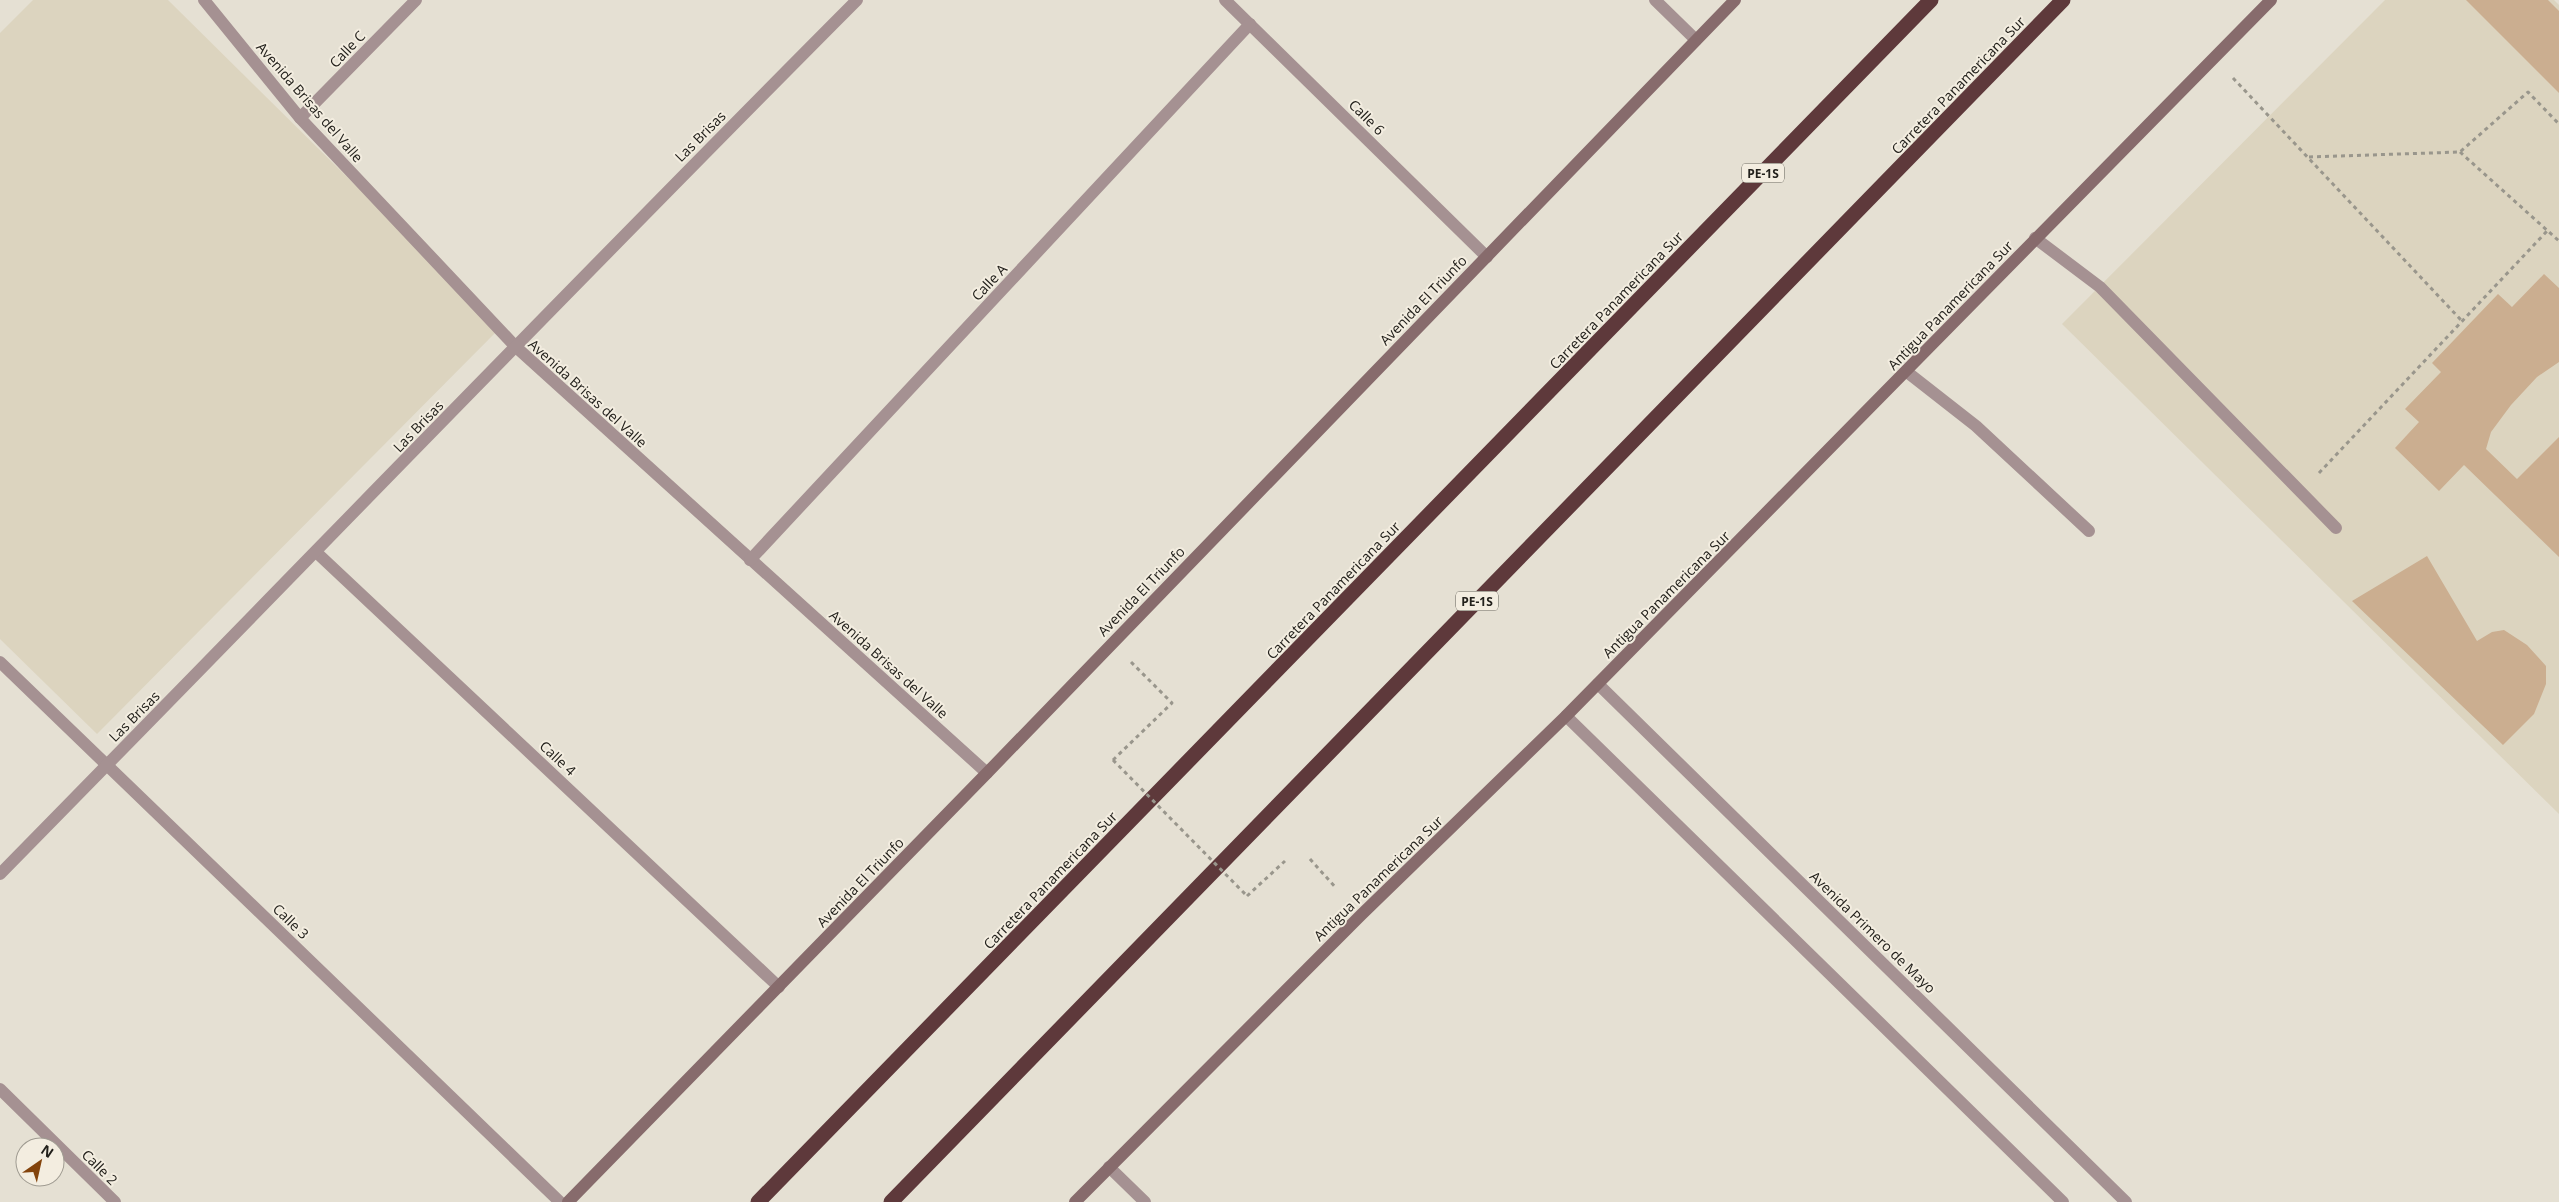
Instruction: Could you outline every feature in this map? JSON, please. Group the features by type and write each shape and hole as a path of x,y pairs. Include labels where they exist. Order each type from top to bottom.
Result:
{"highway":[{"name":"Carretera Panamericana Sur","path":"758,1202 1931,0"},
{"name":"Carretera Panamericana Sur","path":"891,1202 2063,0"}],"main road":[{"name":"Avenida El Triunfo","path":"568,1202 987,774 1735,0"},
{"name":"Antigua Panamericana Sur","path":"1075,1202 1361,915 1598,684 2271,0"}],"street":[{"name":"Avenida Brisas del Valle","path":"204,0 300,118 516,347 987,774"},
{"name":"Calle C","path":"300,118 416,0"},
{"name":"Las Brisas","path":"0,874 516,347 567,292 857,0"},
{"name":"Calle 6","path":"1225,0 1487,256"},
{"path":"1655,0 1696,40"},
{"name":"Calle A","path":"750,560 1250,24"},
{"path":"2035,238 2100,286 2336,528"},
{"path":"1906,372 1976,426 2089,531"},
{"name":"Calle 4","path":"316,552 779,986"},
{"name":"Calle 3","path":"0,662 560,1202"},
{"name":"Avenida Primero de Mayo","path":"1598,684 2126,1202"},
{"path":"1566,716 2063,1202"},
{"name":"Calle 2","path":"0,1089 114,1202"},
{"path":"1109,1167 1145,1202"}],"path":[{"path":"2213,58 2461,320"},
{"path":"2308,157 2460,152 2528,92 2559,124"},
{"path":"2460,152 2559,241"},
{"path":"2301,492 2461,320 2548,230"},
{"path":"1134,666 1172,703 1113,760 1247,896 1286,861"},
{"path":"1310,859 1336,888"}],"shaded area":[{"path":"33,0 168,0 500,328 97,734 0,639 0,33"},
{"path":"2385,0 2554,0 2559,5 2559,814 2062,324"}],"building":[{"path":"2466,0 2548,0 2559,11 2559,93"},
{"path":"2544,274 2559,288 2559,362 2537,377 2511,405 2491,432 2486,449 2517,479 2559,437 2559,557 2464,465 2439,491 2395,448 2419,422 2405,409 2441,372 2432,363 2498,294 2512,307"},
{"path":"2427,556 2477,641 2492,632 2504,630 2527,645 2546,666 2546,684 2534,714 2503,745 2352,601"}]}
